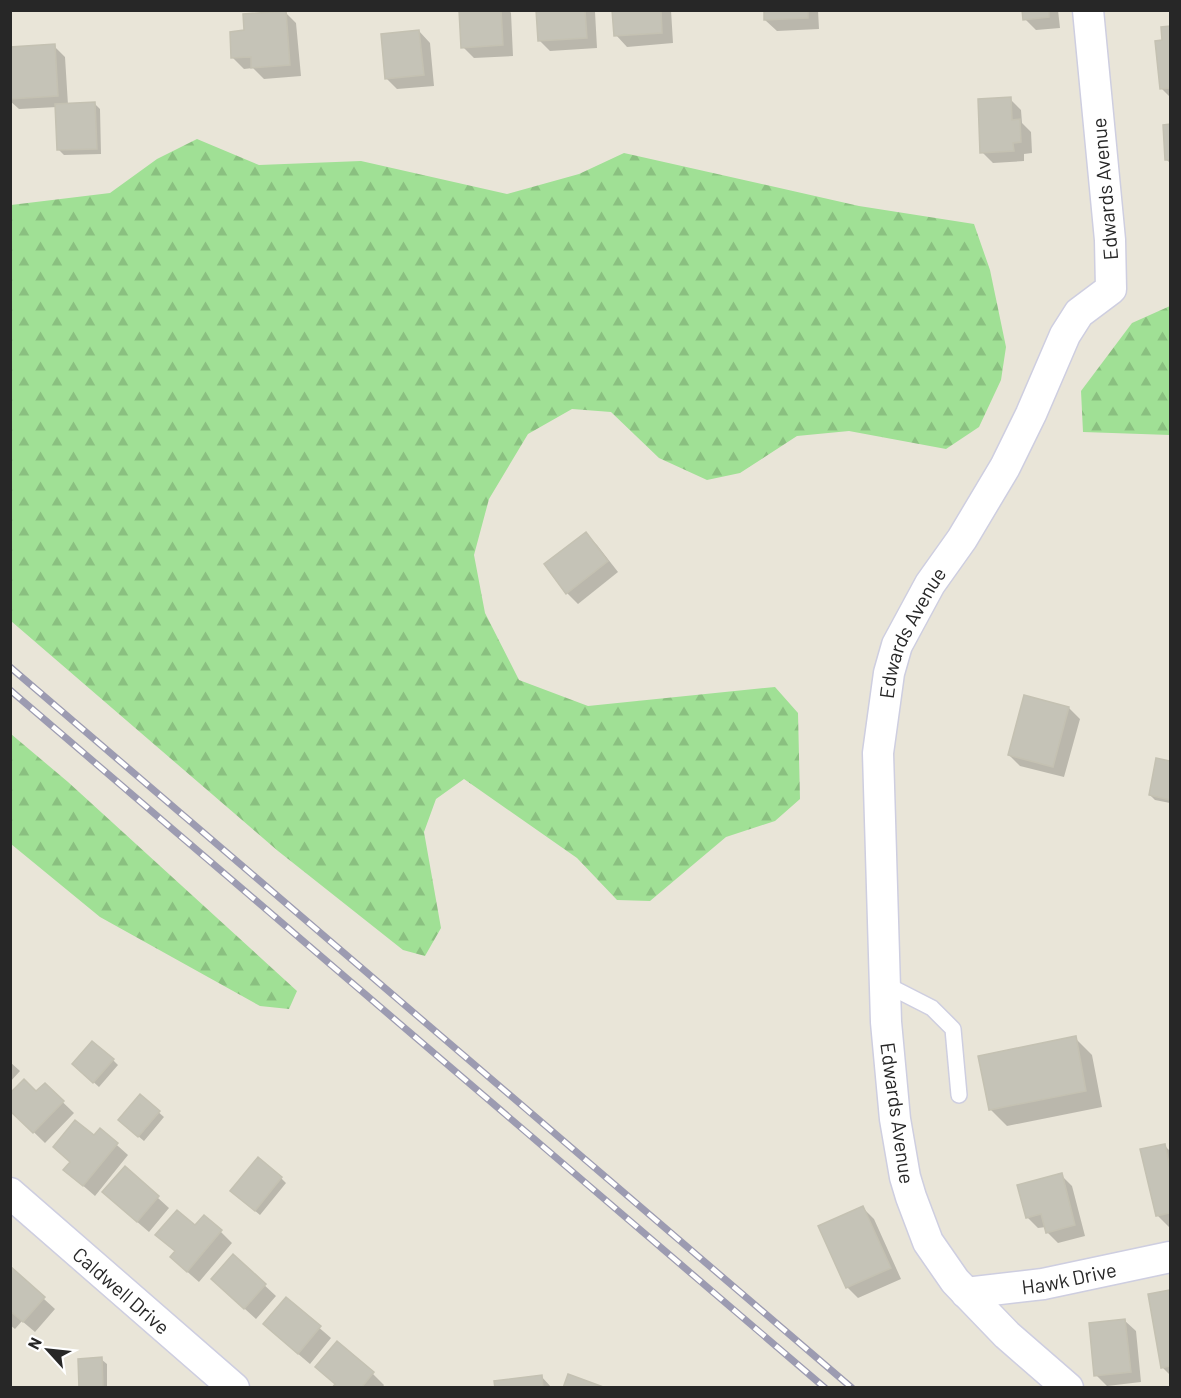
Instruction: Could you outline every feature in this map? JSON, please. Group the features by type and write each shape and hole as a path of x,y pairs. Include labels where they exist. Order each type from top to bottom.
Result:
{"street":[{"name":"Edwards Avenue","path":"1068,1388 1007,1335 955,1281 928,1242 904,1177 895,1119 886,1022 878,753 889,673 897,645 930,584 962,538 1005,467 1065,335 1079,313 1111,289 1110,240 1088,10"},
{"name":"Caldwell Drive","path":"10,1193 234,1388"},
{"name":"Hawk Drive","path":"966,1293 1043,1284 1170,1257"}],"lane":[{"path":"885,984 932,1008 953,1029 958,1095"}],"green space":[{"path":"197,139 259,165 361,161 507,194 579,174 624,153 859,206 974,224 990,270 1006,347 1001,380 979,427 946,449 849,431 797,436 740,473 707,480 659,458 611,412 572,409 528,434 489,499 474,555 485,613 519,680 588,706 775,687 798,713 800,799 775,821 726,837 650,901 617,900 577,858 464,779 436,799 424,832 441,928 425,956 403,950 278,851 11,621 11,205 110,193 157,159"},
{"path":"1170,306 1170,435 1083,432 1081,391 1132,323"},
{"path":"11,734 68,782 297,991 289,1009 260,1006 100,917 11,844"}],"building":[{"path":"459,10 501,10 503,45 461,48"},
{"path":"536,10 585,10 587,38 538,41"},
{"path":"612,10 661,10 662,33 614,36"},
{"path":"764,10 808,10 808,18 764,20"},
{"path":"1022,10 1049,10 1049,17 1023,20"},
{"path":"286,11 290,65 251,68 251,57 231,58 230,32 244,30 243,14"},
{"path":"1170,26 1170,88 1160,89 1155,41 1162,40 1161,27"},
{"path":"419,30 424,75 385,79 381,34"},
{"path":"55,44 58,96 10,99 10,47"},
{"path":"1011,97 1012,120 1020,119 1021,142 1013,143 1014,151 980,153 978,99"},
{"path":"95,102 97,149 57,150 55,104"},
{"path":"1170,124 1170,160 1165,160 1163,125"},
{"path":"586,532 608,561 566,594 544,564"},
{"path":"1024,695 1069,707 1053,767 1008,755"},
{"path":"1156,758 1170,761 1170,800 1149,795"},
{"path":"1076,1036 1086,1091 989,1110 978,1056"},
{"path":"92,1041 114,1059 93,1083 72,1064"},
{"path":"24,1079 36,1091 45,1083 64,1101 33,1133 10,1111 10,1093"},
{"path":"140,1094 160,1111 138,1137 118,1120"},
{"path":"75,1120 94,1135 100,1128 118,1143 83,1186 63,1170 70,1162 53,1147"},
{"path":"1165,1144 1170,1168 1170,1213 1156,1216 1140,1149"},
{"path":"258,1157 282,1177 255,1211 230,1191"},
{"path":"125,1166 159,1196 137,1222 102,1192"},
{"path":"1062,1173 1075,1225 1046,1233 1041,1214 1026,1218 1017,1185"},
{"path":"863,1206 891,1268 846,1288 818,1226"},
{"path":"177,1210 195,1225 204,1215 222,1230 187,1272 170,1257 175,1251 155,1235"},
{"path":"233,1254 266,1284 244,1309 211,1279"},
{"path":"10,1266 45,1297 23,1322 10,1311"},
{"path":"1170,1290 1170,1366 1161,1368 1148,1294"},
{"path":"286,1297 321,1326 298,1354 263,1324"},
{"path":"1125,1319 1131,1372 1094,1376 1089,1323"},
{"path":"337,1341 374,1372 361,1388 332,1388 335,1384 315,1367"},
{"path":"102,1357 103,1387 79,1388 78,1359"},
{"path":"568,1374 606,1388 563,1388"},
{"path":"542,1375 543,1388 495,1388 494,1381"}],"railway":[{"path":"10,667 852,1388"},
{"path":"10,690 825,1388"}]}
